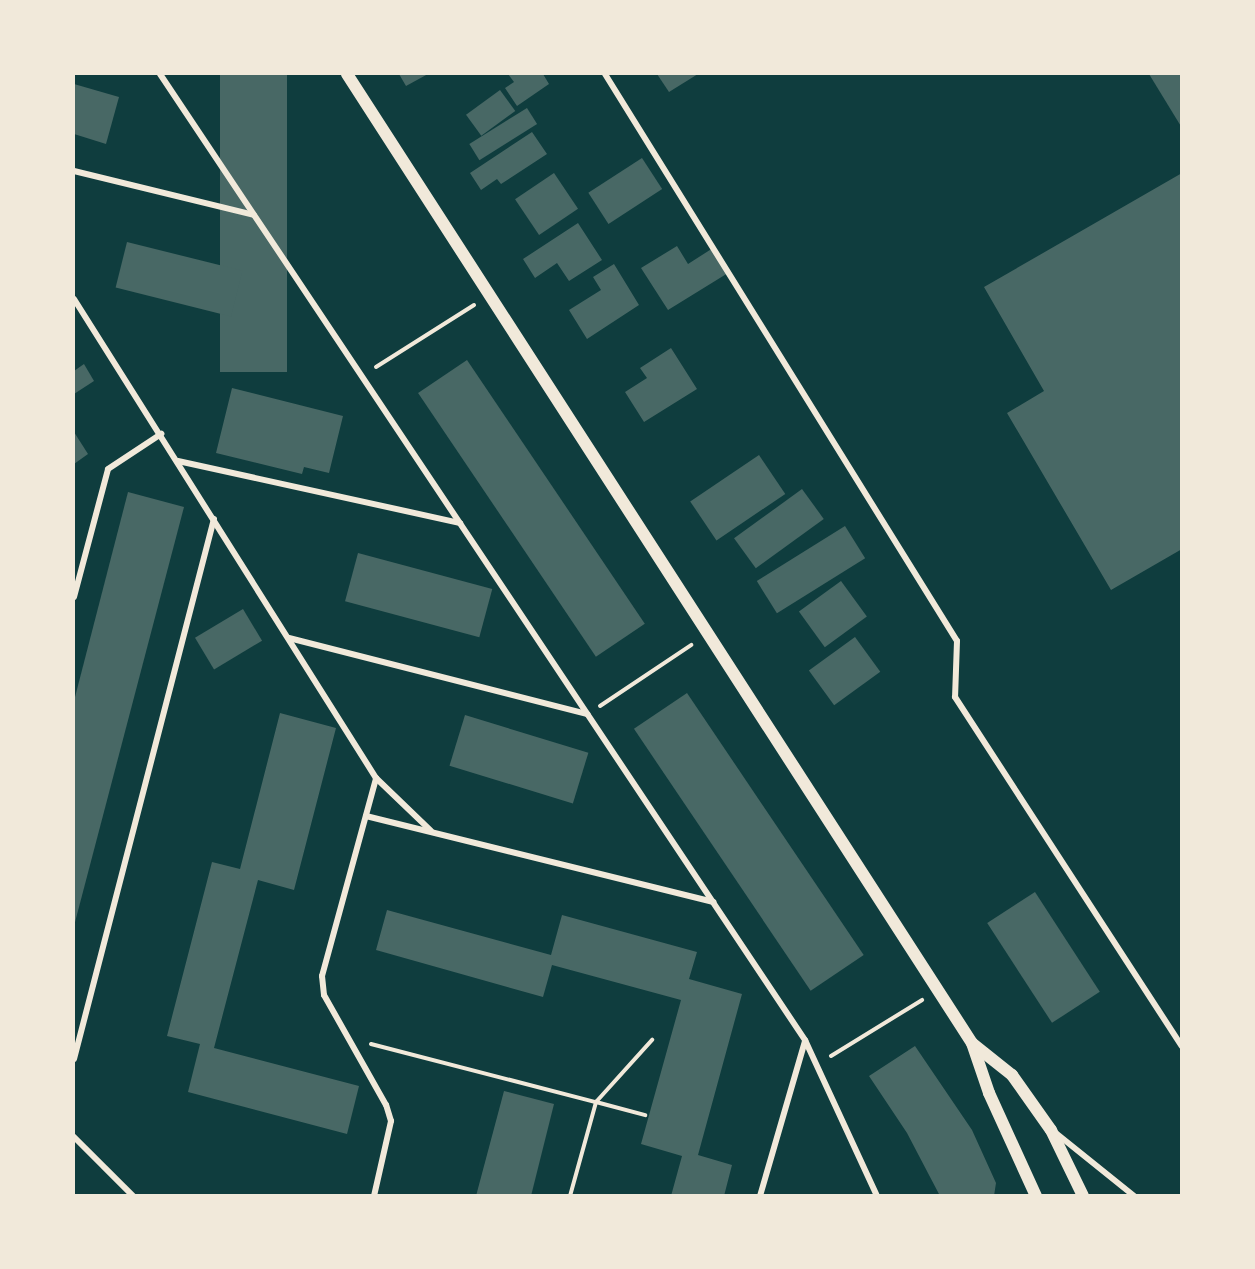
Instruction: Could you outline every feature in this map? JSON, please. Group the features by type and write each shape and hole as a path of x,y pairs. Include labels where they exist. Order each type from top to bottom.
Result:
{"main road":[{"path":"347,74 710,633 972,1043 989,1093 1036,1196"},
{"path":"972,1043 1012,1075 1051,1130 1083,1196"}],"street":[{"path":"160,74 805,1040 878,1196"},
{"path":"605,74 957,641 955,697 1182,1046"},
{"path":"74,171 255,216"},
{"path":"74,299 376,778 431,831"},
{"path":"74,597 108,469 161,434"},
{"path":"178,461 460,524"},
{"path":"74,1059 214,519"},
{"path":"288,638 588,714"},
{"path":"375,1196 391,1121 324,995 321,976 376,778"},
{"path":"366,816 714,902"},
{"path":"760,1196 805,1040"},
{"path":"1051,1130 1134,1196"},
{"path":"74,1137 133,1196"}],"path":[{"path":"362,376 489,295"},
{"path":"588,714 710,633"},
{"path":"818,1064 938,991"},
{"path":"347,1038 645,1115"},
{"path":"570,1196 596,1102 652,1040"}],"building":[{"path":"220,74 287,74 287,372 220,372"},
{"path":"399,74 428,74 406,86"},
{"path":"508,74 543,74 549,84 517,106 505,88 514,82"},
{"path":"657,74 698,74 669,92"},
{"path":"1149,74 1182,74 1182,128"},
{"path":"74,84 119,97 106,144 74,134"},
{"path":"500,90 515,111 481,136 466,115"},
{"path":"527,108 537,124 479,160 469,144"},
{"path":"532,132 547,154 501,184 497,179 481,190 470,173"},
{"path":"642,158 662,189 608,224 588,193"},
{"path":"554,173 578,209 539,235 515,199"},
{"path":"1182,173 1182,549 1111,590 1007,413 1044,391 984,287"},
{"path":"578,223 602,260 569,281 557,263 535,278 523,259"},
{"path":"127,242 242,271 231,316 116,288"},
{"path":"677,246 688,264 713,248 728,273 668,310 641,268"},
{"path":"614,264 639,305 587,339 569,310 601,290 593,277"},
{"path":"671,348 697,389 644,422 625,392 647,378 640,368"},
{"path":"467,360 645,624 596,657 418,393"},
{"path":"84,364 94,381 74,394 74,371"},
{"path":"232,388 343,416 329,473 304,467 302,474 216,453"},
{"path":"74,432 88,454 74,464"},
{"path":"759,455 785,494 716,540 690,501"},
{"path":"802,489 824,519 756,568 734,538"},
{"path":"128,492 184,507 74,926 74,701"},
{"path":"845,526 865,558 777,613 757,581"},
{"path":"358,553 492,589 479,637 345,601"},
{"path":"841,581 867,617 825,647 799,612"},
{"path":"243,609 262,641 214,670 195,638"},
{"path":"855,637 880,672 834,705 809,671"},
{"path":"687,693 864,955 811,991 634,729"},
{"path":"280,713 336,728 294,890 258,880 214,1048 359,1086 347,1134 188,1092 200,1044 167,1036 212,862 240,869"},
{"path":"465,715 588,753 573,803 450,766"},
{"path":"1035,892 1100,992 1052,1023 987,923"},
{"path":"387,910 551,955 562,915 697,952 689,979 742,994 698,1155 732,1165 724,1196 671,1196 682,1156 641,1144 681,1000 552,965 543,997 376,950"},
{"path":"915,1046 972,1130 996,1183 994,1196 940,1196 907,1133 869,1076"},
{"path":"504,1091 554,1104 531,1196 476,1196"}]}
